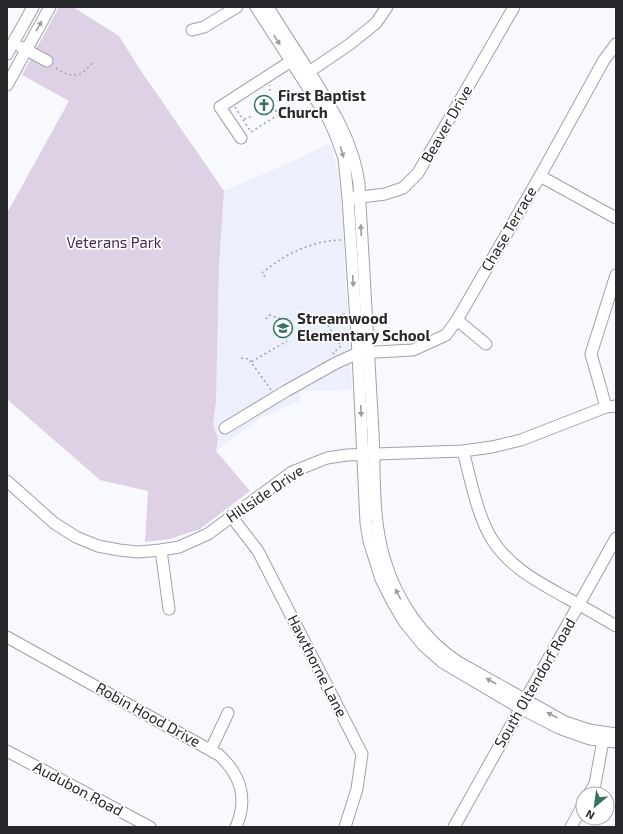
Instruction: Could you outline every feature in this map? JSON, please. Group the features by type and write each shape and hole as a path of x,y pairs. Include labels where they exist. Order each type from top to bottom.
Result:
{"street":[{"path":"7,54 33,7"},
{"path":"7,85 50,7"},
{"path":"192,30 204,27 237,7"},
{"path":"256,7 295,59"},
{"path":"268,7 329,120 344,158 354,198 363,352 374,454 375,512 379,539 389,574 398,593 407,609 425,633 450,657 563,730 590,739 616,734"},
{"path":"305,75 350,44 376,23 386,7"},
{"name":"Beaver Drive","path":"354,198 385,194 403,188 418,173 514,7"},
{"path":"13,42 52,65"},
{"name":"Chase Terrace","path":"363,352 413,350 446,335 457,320 540,176 604,60 616,44"},
{"path":"241,138 220,107 295,59"},
{"path":"540,176 616,218"},
{"path":"354,198 351,240 355,313 363,352 362,454 366,524 369,542 381,579 399,614 417,638 442,662 523,704"},
{"path":"611,406 591,354 616,275"},
{"path":"457,320 486,344"},
{"path":"225,428 340,361 363,352"},
{"name":"Hillside Drive","path":"7,481 54,523 76,537 98,546 119,550 138,552 161,550 179,547 208,534 292,472 327,458 362,454 463,451 492,447 521,440 611,406"},
{"path":"463,451 477,501 488,532 504,555 514,565 529,576 616,626"},
{"name":"Hawthorne Lane","path":"231,516 258,551 362,754 357,789 346,827"},
{"name":"South Oltendorf Road","path":"454,827 580,605 616,538"},
{"path":"161,550 169,609"},
{"name":"Robin Hood Drive","path":"7,637 211,749 227,762 240,785 242,800 241,811 236,827"},
{"path":"211,749 228,713"},
{"path":"603,737 616,742"},
{"path":"593,786 603,737"},
{"name":"Audubon Road","path":"7,750 150,827"}],"path":[{"path":"52,65 68,75 74,76 88,68 93,62"},
{"path":"232,103 251,132 278,115 275,109"},
{"path":"243,120 253,116"},
{"path":"265,277 262,273 285,257 305,247 330,240 351,240"},
{"path":"320,324 342,314 355,313"},
{"path":"266,319 269,315 282,319 284,323"},
{"path":"325,321 341,346 334,353 340,361"},
{"path":"251,362 287,341"},
{"path":"241,358 249,359 276,397"}],"shaded area":[{"name":"Streamwood Elementary School","path":"329,143 338,172 341,197 352,390 300,391 300,401 260,418 216,451 218,439 213,424 216,401 219,266 224,191 295,160"}],"green space":[{"name":"Veterans Park","path":"59,7 73,7 119,36 139,68 224,191 219,266 216,401 213,424 218,439 216,451 250,491 200,529 170,539 145,542 148,491 100,480 7,399 7,213 69,101 22,75"}],"place":[{"name":"First Baptist Church","path":"264,105"},
{"name":"Streamwood Elementary School","path":"283,328"}]}
